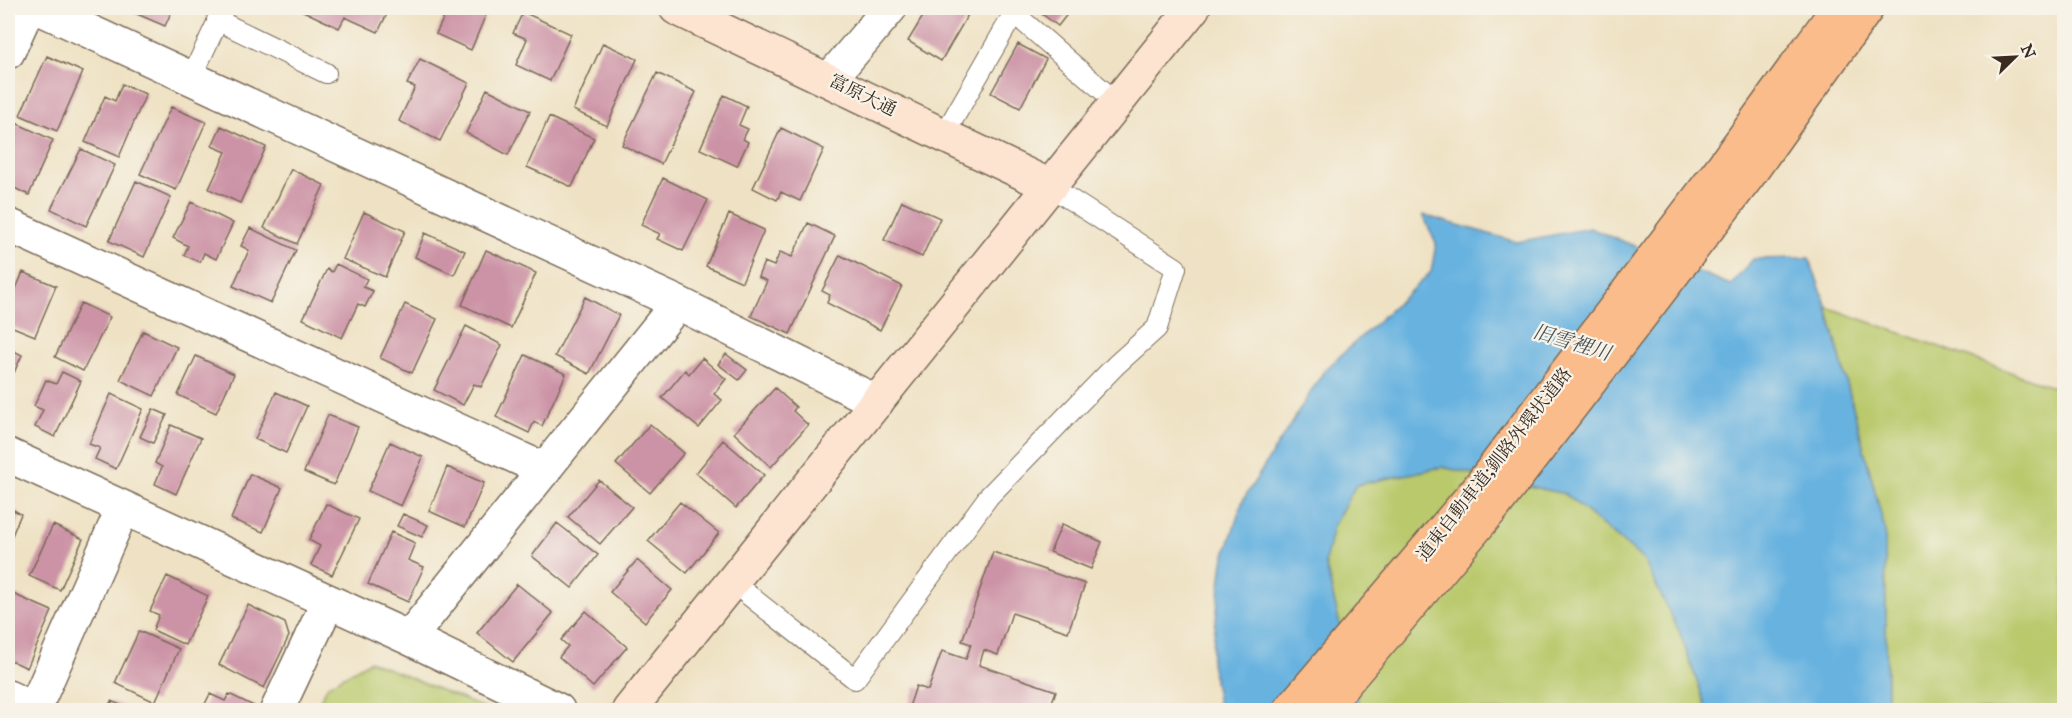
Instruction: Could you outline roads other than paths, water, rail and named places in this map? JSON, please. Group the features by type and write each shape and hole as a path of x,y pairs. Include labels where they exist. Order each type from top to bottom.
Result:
{"highway":[{"name":"道東自動車道;釧路外環状道路","path":"1322,711 1495,505 1736,170 1838,8"},
{"name":"道東自動車道;釧路外環状道路","path":"1290,711 1477,490 1868,8"}],"street":[{"path":"8,52 28,8"},
{"path":"39,8 678,303 877,402"},
{"name":"富原大通","path":"676,8 830,79 1048,185"},
{"path":"830,79 890,8"},
{"path":"628,711 1048,185 1193,8"},
{"path":"8,225 545,470"},
{"path":"409,638 678,303"},
{"path":"8,455 409,638 558,711"},
{"path":"25,706 123,508"},
{"path":"277,711 328,603"}],"lane":[{"path":"944,135 1011,10 1116,102"},
{"path":"191,78 221,14 326,73"},
{"path":"732,582 855,679 990,496 1116,365 1157,328 1176,268 1048,185"}],"water":[{"name":"旧雪裡川","path":"1423,215 1517,242 1590,228 1731,285 1753,259 1809,258 1827,307 1885,530 1887,710 1707,710 1680,633 1643,559 1565,494 1442,467 1356,485 1333,526 1325,562 1360,710 1219,710 1211,662 1223,561 1243,500 1324,371 1431,272 1436,244"}]}
